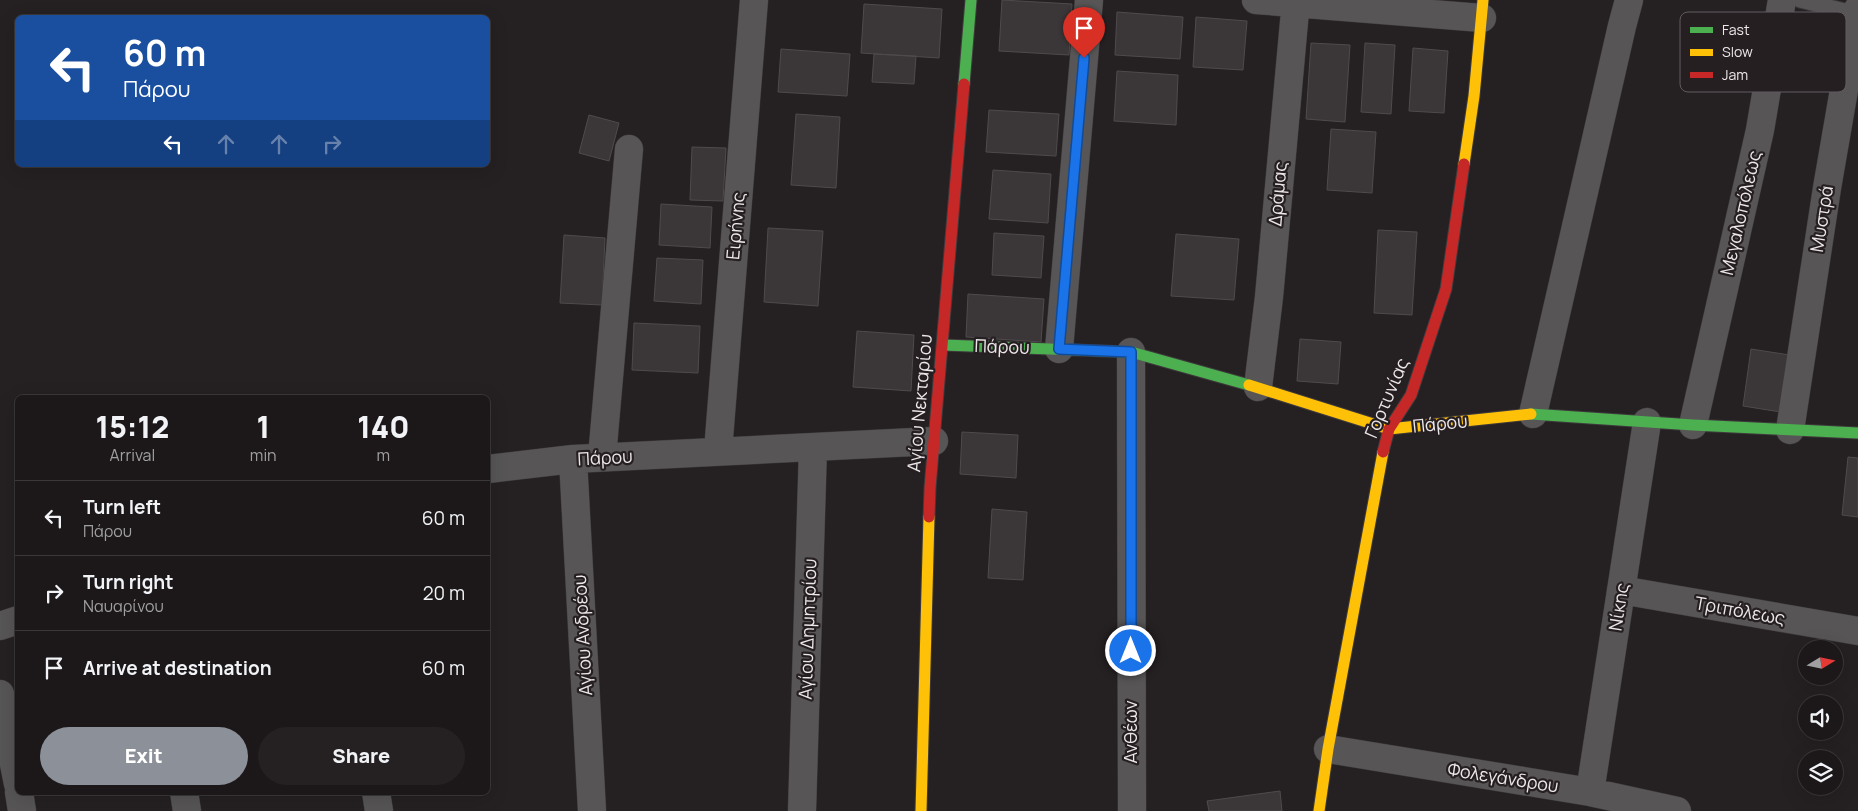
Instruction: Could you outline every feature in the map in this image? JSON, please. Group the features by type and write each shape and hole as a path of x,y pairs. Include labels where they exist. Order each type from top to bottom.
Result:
{"street":[{"name":"Ειρήνης","path":"718,452 754,0"},
{"name":"Αγίου Νεκταρίου","path":"921,811 930,488 971,0"},
{"path":"1059,349 1090,0"},
{"path":"1256,0 1483,9"},
{"path":"1533,414 1629,0"},
{"name":"Δράμας","path":"1258,387 1270,287 1296,2"},
{"name":"Γορτυνίας","path":"1320,811 1328,749 1383,451 1389,429 1411,395 1446,289 1474,96 1483,9"},
{"name":"Μυστρά","path":"1846,80 1858,12"},
{"name":"Μεγαλοπόλεως","path":"1693,425 1760,130 1766,92"},
{"name":"Μυστρά","path":"1790,430 1827,188 1844,92"},
{"path":"602,458 630,149"},
{"name":"Πάρου","path":"943,345 1131,352 1258,387 1389,429 1533,414 1693,425 1858,433"},
{"name":"Ανθέων","path":"1131,352 1132,811"},
{"name":"Νίκης","path":"1590,792 1646,422"},
{"name":"Πάρου","path":"490,469 573,459 934,441"},
{"name":"Αγίου Δημητρίου","path":"802,811 813,447"},
{"name":"Αγίου Ανδρέου","path":"573,459 592,811"},
{"name":"Τριπόλεως","path":"1621,590 1858,631"},
{"path":"0,626 15,621"},
{"path":"0,694 15,769"},
{"name":"Φολεγάνδρου","path":"1328,749 1590,792 1677,811"},
{"path":"19,795 22,811"},
{"path":"184,795 187,811"},
{"path":"376,795 379,811"}],"lane":[{"path":"1800,0 1858,12"}],"building":[{"path":"1002,0 1072,4 1069,55 999,51"},
{"path":"864,4 942,9 939,58 861,53"},
{"path":"1117,12 1183,17 1180,59 1115,55"},
{"path":"1196,17 1247,21 1243,70 1193,67"},
{"path":"1311,43 1350,45 1345,122 1306,119"},
{"path":"1365,43 1395,45 1391,114 1361,112"},
{"path":"1413,48 1448,51 1444,113 1409,111"},
{"path":"781,49 850,54 847,96 778,92"},
{"path":"874,54 916,56 914,84 872,82"},
{"path":"1117,71 1178,75 1176,125 1114,121"},
{"path":"989,110 1059,114 1056,156 986,152"},
{"path":"796,114 840,117 836,188 791,185"},
{"path":"589,115 619,123 609,161 579,153"},
{"path":"1331,129 1376,132 1372,193 1327,190"},
{"path":"692,147 726,148 723,201 690,200"},
{"path":"993,170 1051,174 1048,223 989,219"},
{"path":"661,204 712,207 710,248 659,245"},
{"path":"768,228 823,231 818,306 764,302"},
{"path":"1378,230 1417,232 1412,315 1374,313"},
{"path":"994,233 1044,236 1041,278 992,275"},
{"path":"1176,234 1239,239 1234,300 1171,296"},
{"path":"564,235 605,238 602,305 560,303"},
{"path":"657,258 703,260 701,304 654,301"},
{"path":"968,294 1044,299 1041,342 966,337"},
{"path":"634,323 700,326 698,373 632,370"},
{"path":"857,331 914,335 911,391 853,387"},
{"path":"1300,339 1341,342 1338,384 1297,381"},
{"path":"1751,349 1796,356 1787,413 1743,406"},
{"path":"962,432 1018,435 1016,478 960,474"},
{"path":"1848,457 1858,458 1858,517 1842,515"},
{"path":"992,509 1027,512 1023,580 988,578"},
{"path":"1280,791 1282,811 1209,811 1207,801"}],"traffic: fast":[{"path":"964,84 971,0"},
{"path":"943,345 1131,352 1249,385"},
{"path":"1531,414 1693,425 1858,433"}],"traffic: slow":[{"path":"1464,164 1474,96 1483,0"},
{"path":"1249,385 1389,429 1531,414"},
{"path":"1319,811 1328,749 1383,452"},
{"path":"921,811 929,517"}],"traffic: jam":[{"path":"929,517 964,84"},
{"path":"1383,452 1389,429 1411,395 1446,289 1464,164"}],"route":[{"path":"1084,58 1059,349 1131,352 1131,651"}]}
